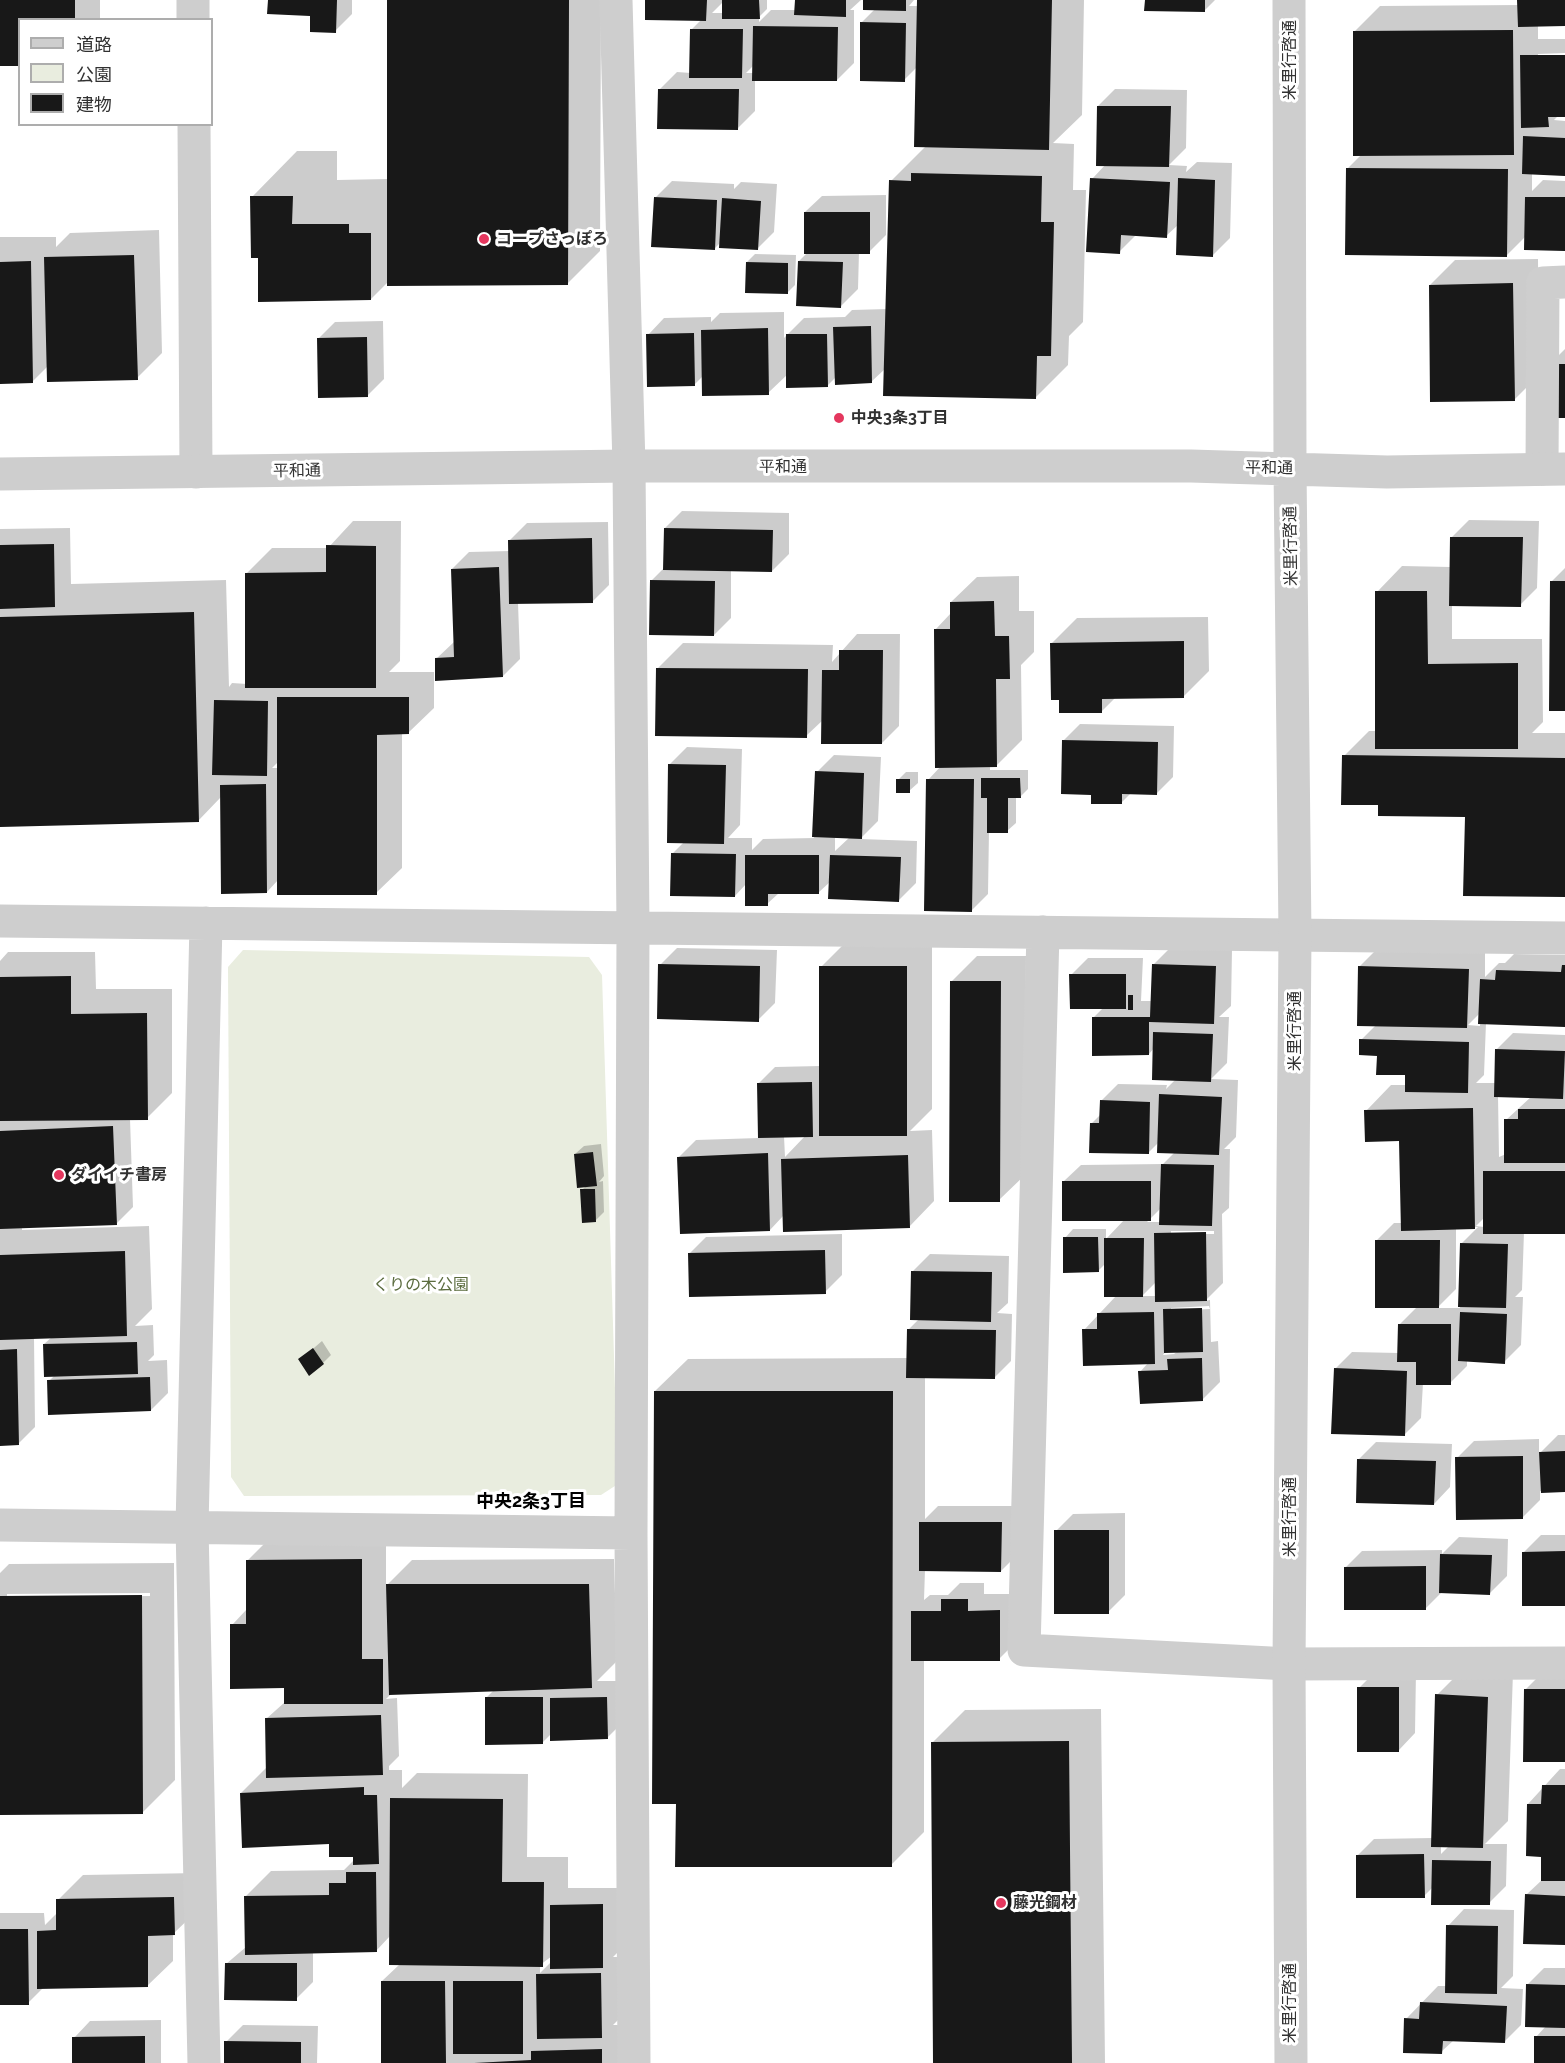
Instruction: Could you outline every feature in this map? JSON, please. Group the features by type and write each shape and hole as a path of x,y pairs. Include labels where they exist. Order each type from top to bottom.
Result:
{"street":[{"path":"193,0 193,18"},
{"path":"616,0 628,466 633,926 631,1533 634,2063"},
{"name":"米里行啓通","path":"1289,0 1290,468 1295,935 1289,1664 1291,2063"},
{"path":"194,126 196,472"},
{"path":"1553,469 1543,283 1565,282"},
{"name":"平和通","path":"0,474 628,466 1290,468 1387,472 1553,469"},
{"path":"0,921 633,926 1565,938"},
{"path":"204,2063 192,1527 206,923"},
{"path":"1043,932 1023,1650 1289,1664 1565,1663"},
{"path":"0,1525 631,1533"}],"green space":[{"name":"くりの木公園","path":"243,950 589,957 602,975 618,1484 601,1495 244,1496 231,1477 228,967"}],"building":[{"path":"0,0 75,0 75,18 18,18 18,66 0,66"},
{"path":"268,0 337,0 336,33 310,32 310,16 267,14"},
{"path":"387,0 569,0 568,285 387,286"},
{"path":"645,0 707,0 706,21 645,20"},
{"path":"722,0 759,0 760,19 722,19"},
{"path":"795,0 846,0 846,17 794,15"},
{"path":"863,0 906,0 906,11 863,10"},
{"path":"917,0 1052,0 1049,150 914,147"},
{"path":"1145,0 1205,0 1205,12 1144,11"},
{"path":"1517,0 1565,0 1565,26 1518,27"},
{"path":"860,22 906,23 905,82 860,81"},
{"path":"753,26 838,27 837,81 752,81"},
{"path":"690,29 743,29 742,78 689,78"},
{"path":"1513,30 1514,155 1353,156 1353,31"},
{"path":"1520,55 1565,55 1565,117 1548,117 1549,127 1521,128"},
{"path":"658,89 739,89 738,130 657,129"},
{"path":"1097,106 1171,106 1169,167 1096,166"},
{"path":"1523,136 1565,138 1565,176 1522,174"},
{"path":"1346,168 1508,169 1507,257 1345,255"},
{"path":"911,173 1042,176 1041,222 1054,222 1051,356 1037,356 1036,399 883,396 889,180 911,181"},
{"path":"1090,178 1170,182 1167,238 1121,235 1120,254 1086,252"},
{"path":"1178,178 1215,180 1213,257 1176,255"},
{"path":"250,196 293,196 292,224 349,224 349,233 371,233 371,300 258,302 258,258 251,258"},
{"path":"654,197 717,200 715,250 651,247"},
{"path":"1525,197 1565,197 1565,251 1524,250"},
{"path":"722,198 761,201 758,250 719,248"},
{"path":"804,212 870,212 870,254 804,254"},
{"path":"134,255 138,380 47,382 44,257"},
{"path":"31,261 33,383 0,384 0,262"},
{"path":"798,261 843,262 841,308 796,306"},
{"path":"746,262 788,263 788,294 745,293"},
{"path":"1513,283 1515,401 1430,402 1429,285"},
{"path":"871,326 872,383 835,385 833,327"},
{"path":"768,328 769,395 702,396 701,330"},
{"path":"694,333 695,386 647,387 646,334"},
{"path":"786,334 827,334 828,387 786,388"},
{"path":"367,337 368,397 318,398 317,338"},
{"path":"1547,364 1565,364 1565,418 1547,418"},
{"path":"664,528 773,530 772,572 663,570"},
{"path":"1450,537 1523,537 1521,607 1449,606"},
{"path":"592,538 593,603 509,604 508,540"},
{"path":"54,544 55,607 0,609 0,545"},
{"path":"326,545 376,546 376,688 245,688 245,573 326,572"},
{"path":"499,567 503,677 435,681 435,658 454,657 451,569"},
{"path":"650,580 715,581 714,636 649,635"},
{"path":"1550,581 1565,581 1565,711 1549,711"},
{"path":"1375,591 1427,591 1428,664 1518,663 1518,749 1375,749"},
{"path":"994,601 995,636 1009,636 1010,679 996,679 997,767 935,768 934,629 950,629 950,602"},
{"path":"194,612 199,822 0,827 0,617"},
{"path":"1184,641 1184,698 1102,699 1102,713 1059,713 1059,700 1051,700 1050,643"},
{"path":"839,650 883,650 882,744 821,744 822,670 839,670"},
{"path":"656,668 808,669 807,738 655,736"},
{"path":"277,697 409,697 409,734 377,735 377,895 277,895"},
{"path":"214,700 268,701 267,776 212,775"},
{"path":"1062,740 1158,742 1157,795 1122,794 1122,804 1091,804 1091,795 1061,794"},
{"path":"1342,755 1565,758 1565,897 1463,896 1465,817 1378,816 1378,805 1341,805"},
{"path":"668,764 726,765 724,844 667,843"},
{"path":"815,771 864,773 862,839 812,837"},
{"path":"981,778 1020,778 1021,798 1008,798 1008,833 987,833 987,798 981,798"},
{"path":"896,779 910,779 910,793 896,793"},
{"path":"926,779 974,779 972,912 924,911"},
{"path":"266,784 267,893 221,894 220,785"},
{"path":"671,853 736,854 735,897 670,896"},
{"path":"745,855 819,855 819,894 768,894 768,906 745,906"},
{"path":"830,855 901,857 899,902 828,899"},
{"path":"658,964 760,966 759,1022 657,1019"},
{"path":"1152,964 1216,966 1214,1024 1149,1022 1149,1055 1092,1056 1092,1017 1150,1017"},
{"path":"1562,965 1565,965 1565,1027 1478,1024 1480,979 1495,980 1496,970 1561,972"},
{"path":"819,966 907,966 907,1136 819,1136"},
{"path":"1358,966 1469,969 1467,1028 1357,1026"},
{"path":"1069,974 1126,974 1126,1009 1070,1009"},
{"path":"71,976 71,1014 147,1013 148,1120 0,1121 0,977"},
{"path":"950,981 1001,981 1000,1202 949,1202"},
{"path":"1128,995 1133,995 1133,1010 1128,1010"},
{"path":"1153,1032 1213,1034 1211,1082 1152,1080"},
{"path":"1359,1039 1469,1042 1468,1093 1405,1092 1405,1075 1376,1075 1377,1056 1359,1055"},
{"path":"1495,1049 1565,1051 1563,1099 1494,1097"},
{"path":"812,1082 813,1137 758,1138 757,1083"},
{"path":"1159,1094 1222,1097 1219,1155 1157,1153"},
{"path":"1100,1100 1150,1102 1149,1154 1089,1153 1090,1123 1099,1123"},
{"path":"1473,1108 1475,1229 1401,1231 1399,1141 1365,1142 1364,1110"},
{"path":"1518,1109 1565,1109 1565,1163 1504,1163 1504,1119 1518,1119"},
{"path":"113,1126 117,1225 0,1229 0,1131"},
{"path":"593,1152 597,1186 577,1188 574,1154"},
{"path":"768,1153 770,1231 680,1234 677,1157"},
{"path":"908,1155 910,1228 783,1232 781,1159"},
{"path":"1161,1164 1214,1165 1212,1226 1159,1225"},
{"path":"1483,1171 1565,1171 1565,1234 1483,1234"},
{"path":"1062,1181 1151,1181 1151,1221 1062,1221"},
{"path":"580,1189 595,1189 596,1222 582,1223"},
{"path":"1206,1232 1207,1301 1155,1302 1154,1233"},
{"path":"1063,1237 1098,1237 1099,1272 1063,1273"},
{"path":"1104,1238 1144,1238 1143,1297 1104,1297"},
{"path":"1375,1240 1440,1240 1439,1308 1375,1308"},
{"path":"1460,1243 1508,1244 1506,1308 1458,1307"},
{"path":"825,1250 826,1294 689,1297 688,1253"},
{"path":"125,1251 127,1336 0,1340 0,1255"},
{"path":"911,1271 992,1272 991,1322 910,1320"},
{"path":"1202,1308 1203,1352 1164,1353 1163,1309"},
{"path":"1154,1312 1155,1364 1083,1366 1082,1329 1097,1329 1097,1313"},
{"path":"1460,1312 1507,1314 1505,1364 1458,1361"},
{"path":"1398,1324 1451,1324 1451,1385 1416,1385 1416,1362 1397,1362"},
{"path":"907,1329 996,1330 995,1379 906,1378"},
{"path":"137,1342 138,1374 44,1377 43,1344"},
{"path":"313,1348 324,1364 309,1376 298,1359"},
{"path":"17,1349 19,1445 0,1446 0,1350"},
{"path":"1202,1358 1203,1401 1140,1404 1138,1371 1168,1370 1167,1359"},
{"path":"1334,1368 1407,1371 1405,1436 1331,1434"},
{"path":"150,1377 151,1411 48,1415 47,1380"},
{"path":"654,1391 893,1391 892,1867 675,1867 676,1804 652,1804"},
{"path":"1565,1451 1565,1492 1541,1493 1539,1452"},
{"path":"1523,1456 1523,1519 1456,1520 1455,1457"},
{"path":"1357,1459 1436,1461 1434,1505 1356,1503"},
{"path":"919,1522 1002,1522 1001,1572 919,1571"},
{"path":"1054,1530 1109,1530 1109,1614 1054,1614"},
{"path":"1565,1551 1565,1606 1522,1606 1522,1552"},
{"path":"1440,1554 1492,1555 1490,1595 1439,1593"},
{"path":"362,1559 362,1659 383,1659 383,1704 284,1704 284,1688 230,1689 230,1624 246,1624 246,1560"},
{"path":"1426,1566 1426,1610 1344,1610 1344,1567"},
{"path":"386,1584 589,1584 592,1688 389,1695"},
{"path":"142,1595 143,1814 0,1815 0,1596"},
{"path":"941,1599 968,1599 968,1611 1000,1610 1000,1661 911,1661 911,1611 941,1611"},
{"path":"1357,1687 1399,1687 1399,1752 1357,1752"},
{"path":"1524,1689 1565,1689 1565,1762 1523,1762"},
{"path":"1435,1694 1488,1697 1483,1848 1431,1847"},
{"path":"485,1697 543,1697 543,1744 485,1745"},
{"path":"607,1697 608,1739 550,1741 550,1698"},
{"path":"381,1715 383,1775 266,1778 265,1718"},
{"name":"藤光鋼材","path":"1069,1741 1072,2063 933,2063 931,1742"},
{"path":"1542,1785 1565,1785 1565,1881 1541,1881 1541,1857 1526,1856 1527,1804 1541,1804"},
{"path":"364,1787 364,1795 377,1795 379,1864 353,1865 353,1857 329,1857 329,1844 242,1848 240,1793"},
{"path":"390,1798 503,1799 502,1882 544,1882 543,1967 389,1965"},
{"path":"1424,1854 1425,1898 1356,1898 1356,1855"},
{"path":"1432,1860 1491,1861 1490,1905 1431,1905"},
{"path":"346,1872 376,1872 377,1952 245,1955 244,1896 329,1895 329,1883 346,1883"},
{"path":"1525,1894 1565,1896 1565,1945 1523,1944"},
{"path":"174,1897 175,1935 148,1936 148,1987 37,1989 37,1931 56,1930 56,1899"},
{"path":"603,1904 603,1968 550,1969 550,1905"},
{"path":"1446,1925 1498,1926 1497,1994 1445,1993"},
{"path":"0,1929 28,1929 29,2005 0,2005"},
{"path":"225,1963 297,1963 297,2001 224,2000"},
{"path":"601,1973 602,2038 537,2039 536,1974"},
{"path":"381,1981 445,1981 446,2063 381,2063"},
{"path":"453,1981 523,1981 523,2054 453,2054"},
{"path":"1526,1984 1565,1985 1565,2028 1525,2027"},
{"path":"1420,2002 1507,2006 1505,2043 1443,2041 1442,2054 1403,2053 1404,2018 1419,2019"},
{"path":"145,2036 145,2063 72,2063 72,2037"},
{"path":"1534,2036 1565,2036 1565,2063 1534,2063"},
{"path":"224,2041 301,2042 301,2063 224,2063"},
{"path":"602,2049 602,2063 474,2063 531,2060 531,2051"}],"place":[{"name":"コープさっぽろ","path":"484,239"},
{"name":"中央3条3丁目","path":"839,418"},
{"name":"ダイイチ書房","path":"59,1175"},
{"name":"藤光鋼材","path":"1001,1903"}],"district":[{"name":"中央2条3丁目","path":"531,1502"}]}
